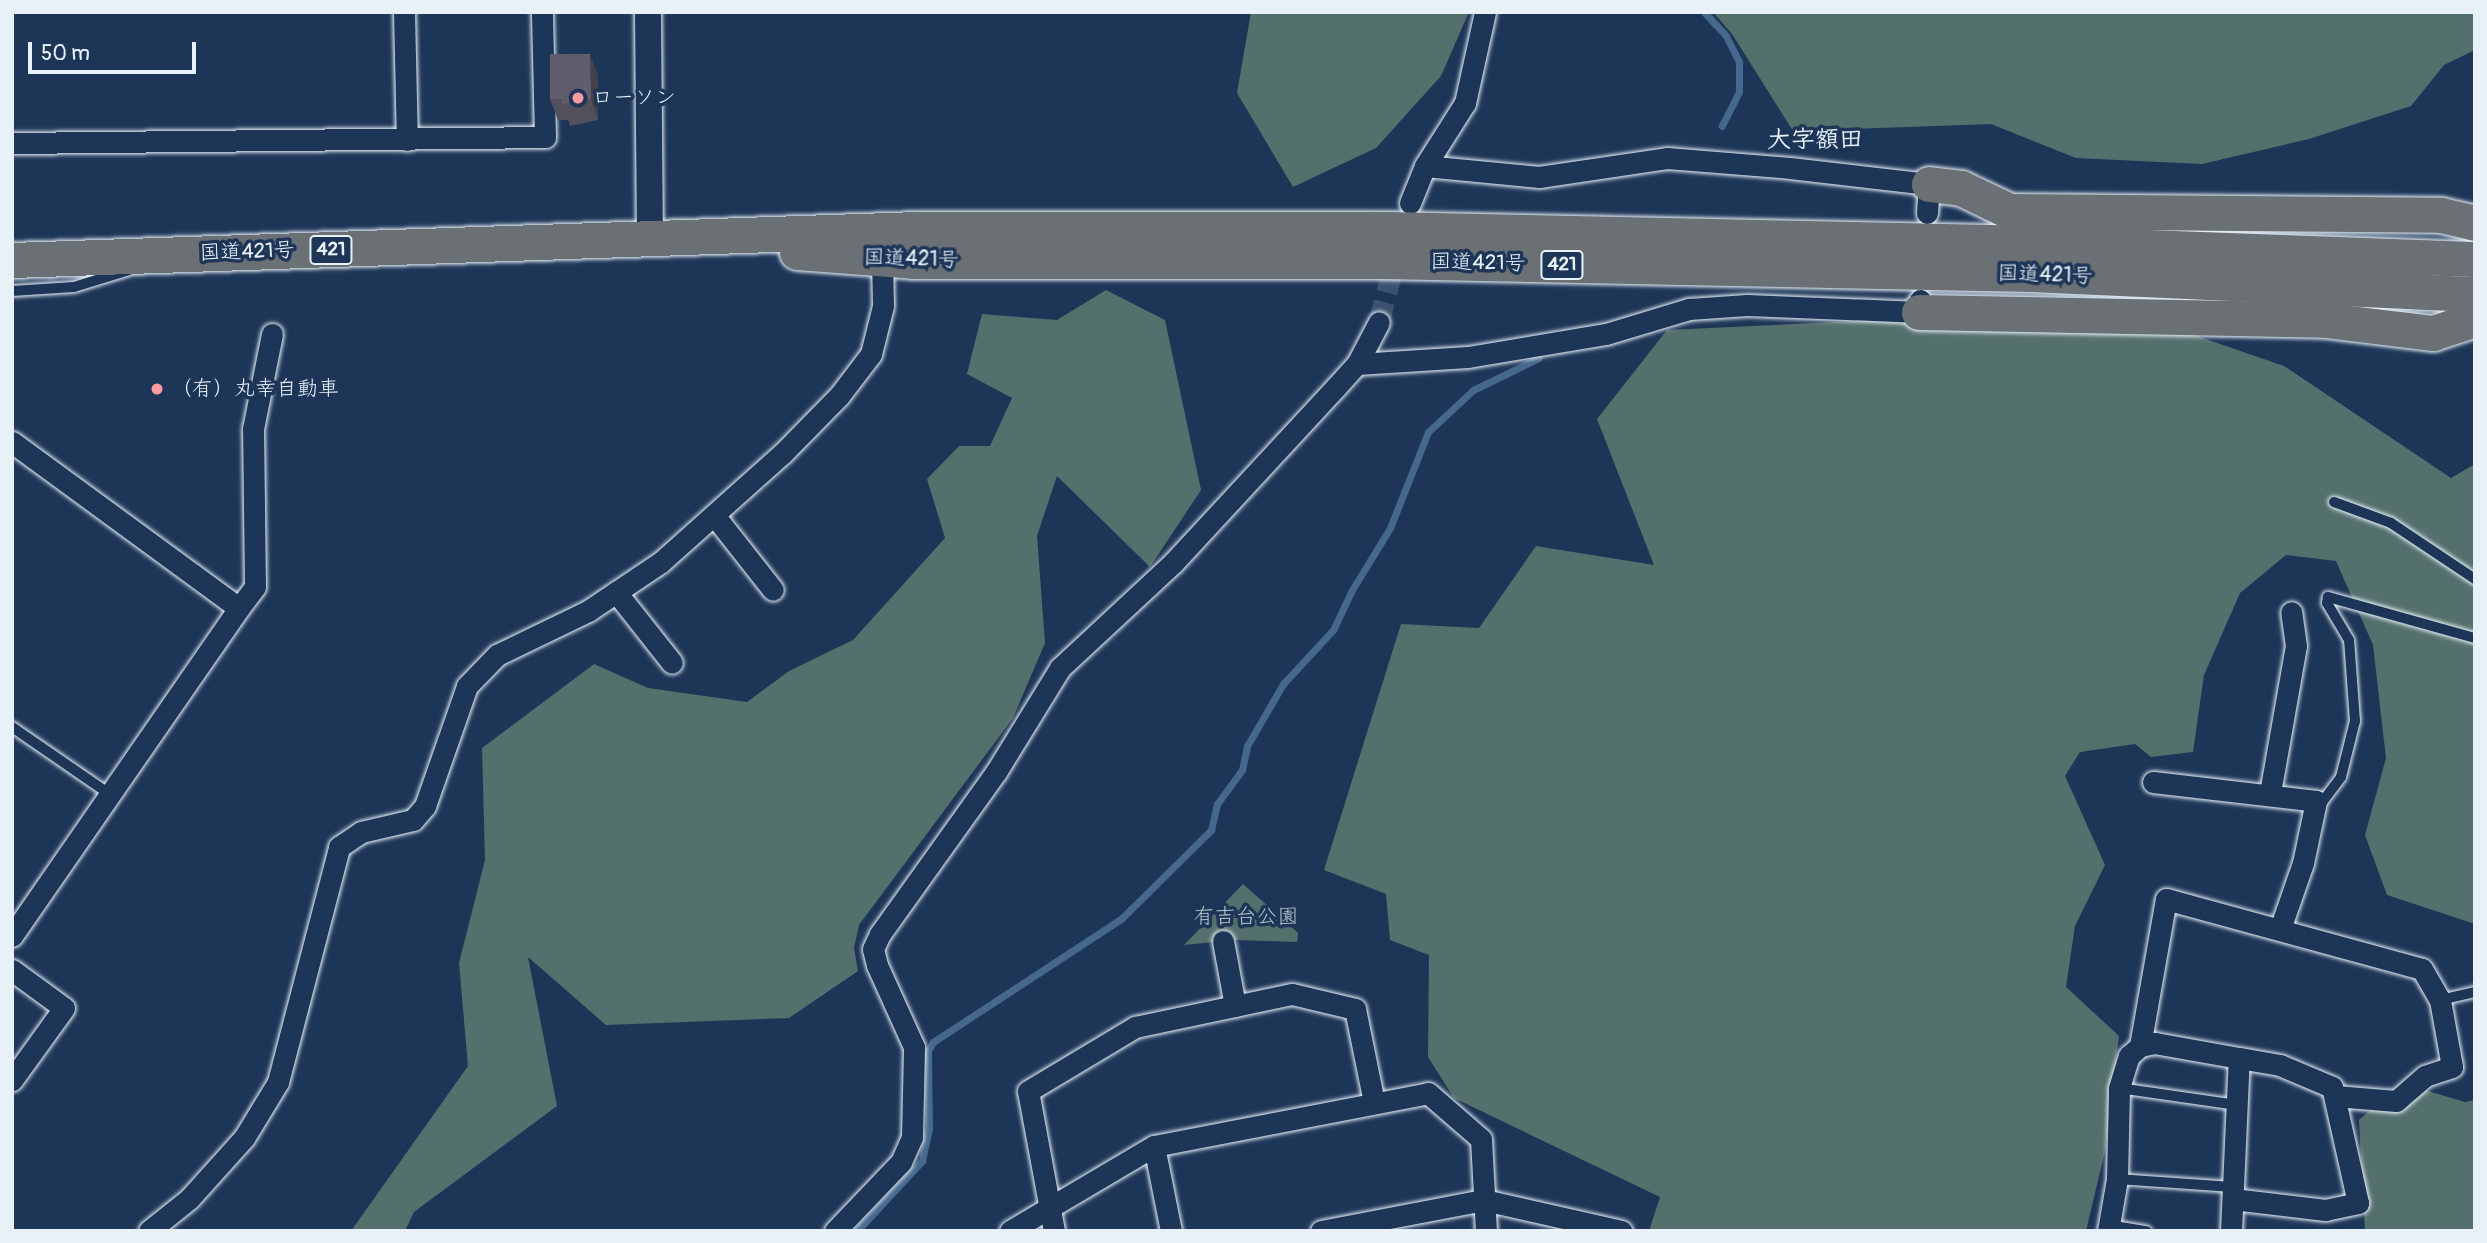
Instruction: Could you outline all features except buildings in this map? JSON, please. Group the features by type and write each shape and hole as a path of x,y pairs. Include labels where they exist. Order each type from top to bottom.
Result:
{"highway":[{"path":"1928,198 1961,188 2009,211 2441,215 2475,223"},
{"name":"国道421号","path":"12,260 918,229 1385,229 2036,243 2475,259"},
{"name":"国道421号","path":"650,240 882,260 1379,261 2017,274 2475,294"},
{"path":"2295,254 2334,266 2463,273 2475,286"},
{"path":"1919,304 2325,320 2432,333 2475,319"}],"street":[{"path":"404,12 407,139"},
{"path":"12,143 545,137 542,12"},
{"path":"649,12 650,240"},
{"path":"1410,203 1425,166 1465,103 1485,12"},
{"path":"1425,166 1539,177 1667,158 1928,198"},
{"path":"149,1231 189,1199 244,1138 278,1082 338,847 361,832 413,820 425,806 467,686 497,656 588,611 661,562 782,454 871,354 883,306 882,260"},
{"path":"1357,364 1387,365 1481,355 1606,334 1689,309 1747,305 1919,304"},
{"path":"835,1231 901,1162 912,1137 914,1046 877,965 873,949 880,934 996,772 1060,668 1173,563 1357,364 1379,323"},
{"path":"12,936 255,587 253,429 272,334"},
{"path":"12,442 239,608"},
{"path":"714,514 773,590"},
{"path":"616,592 672,663"},
{"path":"2270,793 2296,646 2291,612"},
{"path":"2153,782 2270,793 2316,802 2303,863 2280,929"},
{"path":"2140,1046 2166,899 2422,969 2440,1000 2452,1067 2425,1076 2396,1101 2335,1096"},
{"path":"1223,941 1236,1006"},
{"path":"12,970 64,1008 12,1080"},
{"path":"1054,1231 1028,1091 1135,1027 1292,994 1355,1009 1374,1102"},
{"path":"2108,1228 2117,1179 2119,1088 2129,1056 2140,1046 2155,1043 2280,1065 2322,1080 2335,1096 2358,1203 2325,1210 2233,1193"},
{"path":"2231,1231 2239,1058"},
{"path":"1010,1231 1154,1146 1428,1093 1481,1139 1486,1231"},
{"path":"1154,1146 1171,1231"},
{"path":"1321,1231 1484,1200 1622,1231"}],"lane":[{"path":"12,291 74,288 182,254"},
{"path":"2334,502 2391,523 2475,579"},
{"path":"2313,814 2342,777 2355,721 2349,640 2327,603 2328,597 2334,595 2475,638"},
{"path":"12,727 111,795"},
{"path":"2440,1000 2475,992"},
{"path":"2119,1088 2237,1105"},
{"path":"2117,1179 2233,1193"},
{"path":"2108,1228 2147,1231"}],"green space":[{"path":"1251,12 1469,12 1441,76 1376,148 1293,187 1237,93"},
{"path":"1713,12 2475,12 2475,50 2444,65 2411,106 2309,139 2202,164 2076,158 1991,124 1793,131 1732,34"},
{"path":"1106,290 1165,320 1201,490 1150,567 1057,476 1037,536 1045,643 1013,718 859,925 854,948 858,971 789,1018 606,1025 528,957 557,1106 414,1212 405,1231 351,1231 468,1066 459,963 485,860 482,748 594,664 648,688 747,702 789,671 853,640 945,538 927,479 959,446 990,446 1012,398 967,374 982,314 1057,320"},
{"path":"1923,318 2162,324 2284,366 2451,478 2475,464 2475,924 2387,895 2365,835 2386,758 2373,645 2336,561 2286,555 2240,593 2204,675 2193,752 2151,757 2135,744 2080,752 2065,776 2105,865 2075,926 2066,987 2119,1036 2105,1151 2086,1231 1649,1231 1660,1197 1454,1098 1428,1057 1429,955 1390,940 1386,894 1324,870 1401,624 1479,628 1536,546 1654,565 1597,419 1667,330"},
{"name":"有吉台公園","path":"1243,884 1298,933 1297,942 1236,940 1184,945"},
{"path":"2401,1083 2465,1102 2475,1100 2475,1231 2365,1231 2359,1120"}],"waterway":[{"path":"1704,12 1726,36 1739,62 1739,92 1722,126"},
{"path":"857,1231 922,1161 929,1129 928,1051 933,1042 1121,919 1211,830 1217,804 1242,770 1247,746 1283,684 1333,630 1352,590 1390,528 1428,432 1473,390 1539,358"}],"tunnel":[{"path":"1379,322 1397,253"}],"place":[{"name":"ローソン","path":"578,98"},
{"name":"（有）丸幸自動車","path":"157,389"}],"district":[{"name":"大字額田","path":"1815,140"}]}
